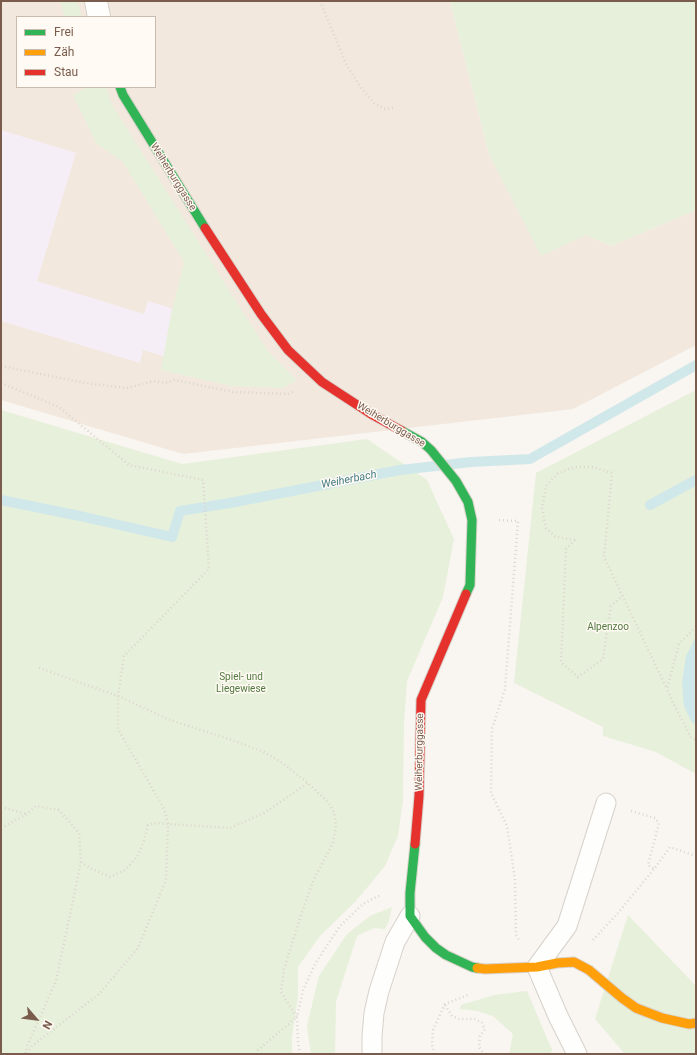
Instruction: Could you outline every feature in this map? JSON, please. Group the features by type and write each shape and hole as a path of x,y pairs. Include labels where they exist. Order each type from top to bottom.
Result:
{"street":[{"path":"96,1 99,16"},
{"name":"Weiherburggasse","path":"120,88 123,95 191,206 261,314 288,350 322,382 371,414 422,442 431,450 456,481 468,502 472,520 470,585 421,700 420,796 410,893 410,916"},
{"path":"410,916 425,937 446,955 472,967 485,969 537,968 557,963 574,962 589,970 636,1008 662,1018 689,1024 696,1023"}],"lane":[{"path":"577,1054 558,1016 537,968 567,926 606,803"},
{"name":"Weiherburggasse","path":"372,1054 374,1013 379,991 396,942 410,916"}],"path":[{"path":"320,1 347,66 362,89 374,104 386,109 396,107"},
{"path":"1,366 86,384 127,388 154,381 166,383 174,380 233,392 288,394 322,382"},
{"path":"1,383 59,407 129,465 203,480 209,569 124,656 118,696 118,729 164,809 168,823 166,880 138,948 99,994 32,1046 25,1054"},
{"path":"622,596 611,606 603,659 578,677 561,662 566,549 575,540 556,537 546,528 542,508 546,486 558,473 575,467 587,467 612,474 604,558 673,703 691,737 696,740"},
{"path":"518,520 505,689 492,729 491,793 507,826 515,880 516,935 537,968"},
{"path":"667,689 679,644 696,627"},
{"path":"38,668 118,696 170,720 264,752 281,762 308,783 328,802 334,812 336,826 333,844 314,879 284,969 281,992 297,1017"},
{"path":"81,862 92,870 110,876 125,870 137,857 144,841 148,825 153,822 230,828 264,813 308,783"},
{"path":"1,828 27,814 36,806 59,810 79,833 81,862 56,981 27,1046 25,1054"},
{"path":"1,807 27,814"},
{"path":"654,870 648,865 659,823 656,818"},
{"path":"574,962 618,914 654,870 670,847 696,856"},
{"path":"300,1054 297,1017 304,990 315,964 340,926 363,904 376,896 390,893 410,893"},
{"path":"434,1054 432,1045 433,1030 445,1004 487,988 485,969"},
{"path":"445,1004 452,1016 459,1019 475,1019 482,1023 485,1028 480,1036 479,1047 484,1054"},
{"path":"259,1054 258,1050 297,1017"}],"shaded area":[{"path":"1,1 450,1 489,154 586,235 611,246 696,210 696,345 573,409 183,454 1,400"},
{"path":"1,130 76,153 37,281 144,314 148,301 184,312 170,358 143,350 140,363 1,321"}],"green space":[{"path":"61,1 77,1 82,16 64,16"},
{"path":"450,1 696,1 696,210 611,246 586,235 541,256 489,154"},
{"path":"86,88 106,88 112,105 267,350 297,380 283,388 231,386 161,370 171,314 184,262 123,162 96,143 73,95"},
{"name":"Alpenzoo","path":"696,390 696,774 656,752 603,736 603,727 514,683 536,473"},
{"name":"Spiel- und Liegewiese","path":"1,410 182,464 367,439 427,480 454,539 443,597 407,681 404,722 403,800 398,836 385,866 355,902 320,936 298,967 298,997 292,1037 292,1054 1,1054"},
{"path":"392,907 389,921 385,929 374,928 357,936 336,1002 335,1054 311,1054 307,1026 319,976 347,934 370,916"},
{"path":"628,915 696,986 696,1054 625,1054 595,1019"},
{"path":"527,991 552,1050 550,1054 509,1054 513,1034 493,1016 477,1011 460,1009 461,1005 494,995"}],"water":[{"path":"696,637 696,725 691,721 684,706 682,683 686,656"}],"waterway":[{"name":"Weiherbach","path":"1,500 172,537 180,511 230,503 400,470 471,462 530,459 696,365"},
{"path":"650,505 696,480"}],"traffic: fast":[{"path":"120,88 123,95 205,228"},
{"path":"402,431 422,442 431,450 456,481 468,502 472,520 470,585 466,594"},
{"path":"415,844 410,893 410,916 425,937 436,948 446,955 477,968"}],"traffic: slow":[{"path":"477,968 537,967 557,963 574,962 589,970 636,1008 662,1018 689,1024 696,1023"}],"traffic: jam":[{"path":"205,228 261,314 288,350 322,382 371,414 402,431"},
{"path":"415,844 419,796 421,700 466,594"}]}
